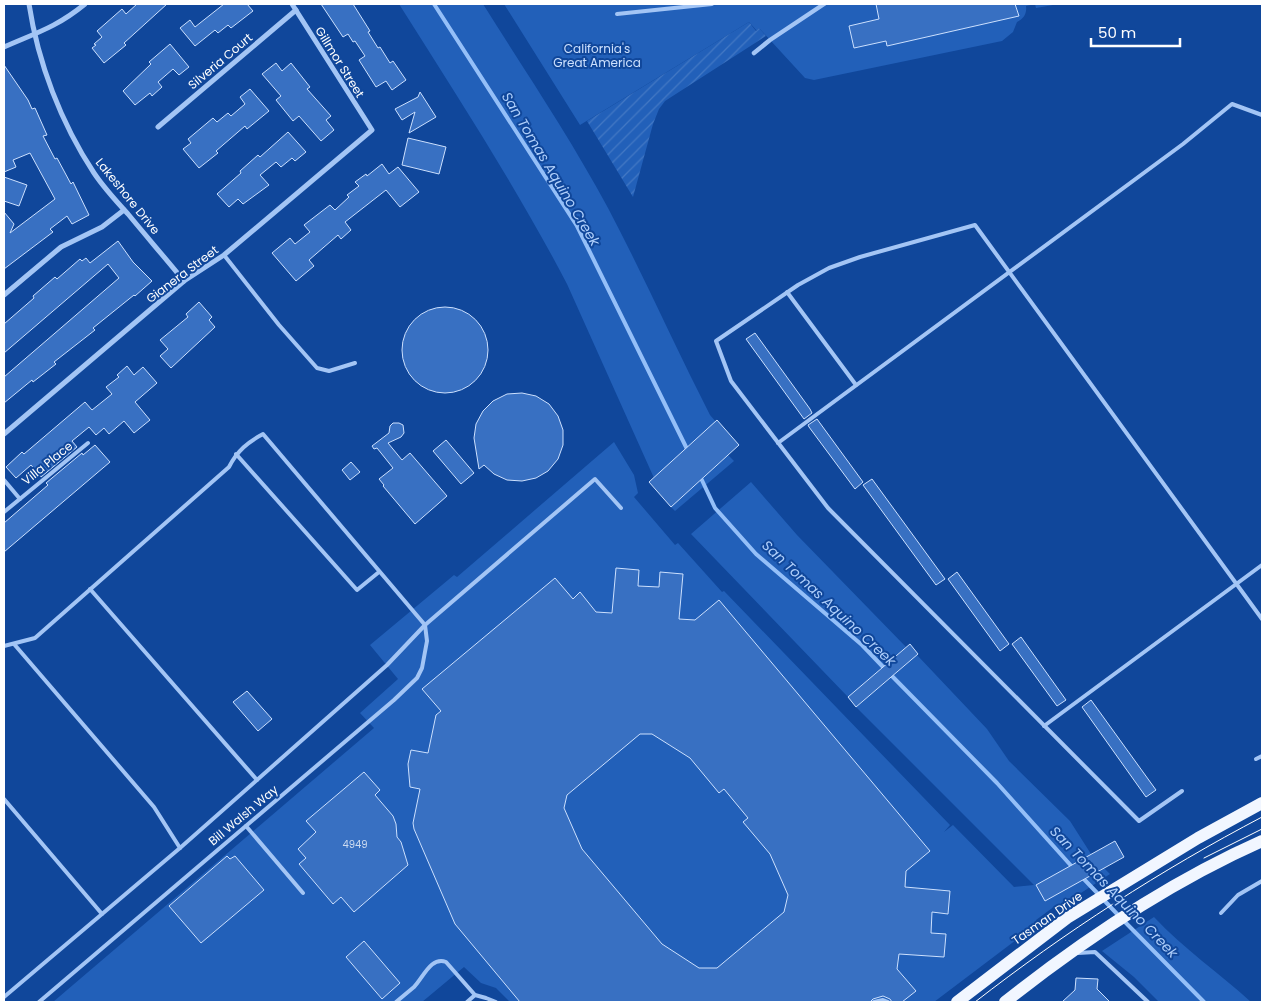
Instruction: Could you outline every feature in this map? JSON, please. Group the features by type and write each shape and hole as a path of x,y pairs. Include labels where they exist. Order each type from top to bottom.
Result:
{"main road":[{"name":"Tasman Drive","path":"957,1002 1067,918 1142,872 1262,803"},
{"path":"1005,1002 1088,941 1162,894 1220,861 1262,841"}],"street":[{"name":"Lakeshore Drive","path":"28,4 50,86 70,131 95,174 184,281"},
{"path":"4,47 61,22 85,4"},
{"name":"Gillmor Street","path":"292,4 372,130"},
{"path":"754,53 824,4"},
{"name":"Silveria Court","path":"158,127 296,10"},
{"name":"Gianera Street","path":"4,434 184,281 224,255 372,130"},
{"path":"4,295 61,247 102,228 124,210"}],"lane":[{"path":"617,14 712,4"},
{"path":"778,443 1183,144 1232,104 1262,114"},
{"path":"1182,791 1139,821 828,508 731,381 716,341 814,275 844,262 975,225 1262,619"},
{"path":"224,255 278,325 316,368 328,372 355,363"},
{"path":"787,292 856,385"},
{"path":"4,646 34,638 229,467 236,454 251,440 263,434 425,625"},
{"name":"Villa Place","path":"4,512 88,443"},
{"path":"236,454 356,590 379,572"},
{"path":"4,997 180,848 387,665 425,625 595,479 621,508"},
{"name":"Villa Place","path":"4,480 20,499"},
{"path":"1044,726 1262,565"},
{"path":"90,589 256,780"},
{"name":"Bill Walsh Way","path":"39,1002 394,700 417,678 422,668 428,641 425,625"},
{"path":"14,644 154,807 180,848"},
{"path":"1256,759 1262,756"},
{"path":"4,799 102,914"},
{"path":"246,826 303,893"},
{"path":"1221,913 1238,895 1262,881"},
{"path":"1070,954 1095,952 1148,1002"},
{"path":"396,1002 416,985 426,971 437,961 442,960 446,962 475,996 496,1002"},
{"path":"467,1002 475,996"},
{"path":"874,1002 883,1000 888,1002"}],"green space":[{"path":"399,4 483,4 563,130 608,208 710,415 716,422 654,478 567,284 548,248 486,143"},
{"name":"California's Great America","path":"504,4 1035,4 1026,6 1023,17 1017,22 1013,32 1002,41 814,80 805,78 759,28 757,31 749,22 580,125"},
{"path":"1035,4 1052,4 1053,5 1036,8"},
{"path":"749,22 756,31 759,28 766,36 665,101 659,109 653,124 633,197 587,121"},
{"path":"614,442 634,475 638,493 634,497 675,545 678,543 722,592 724,591 950,825 944,832 953,825 1014,887 1034,885 856,707 917,655 987,729 1009,761 1070,821 1091,854 1045,901 1104,868 1110,874 1058,908 1055,906 1036,920 1037,924 934,1002 510,1002 496,988 481,983 464,967 422,1002 53,1002 374,728 360,713 398,679 370,645 454,575 457,577"},
{"path":"728,455 734,461 675,511 671,507"},
{"path":"751,482 797,535 906,647 848,697 691,534"},
{"path":"1154,917 1177,940 1251,1002 1159,1002 1134,977 1102,951"}],"building":[{"path":"137,4 167,4 124,43 126,45 104,63 92,48 102,37 97,31 122,9 126,14"},
{"path":"224,4 247,4 253,11 231,28 228,25 218,33 215,30 195,46 180,28 190,20 195,27"},
{"path":"321,4 353,4 378,48 380,47 390,63 393,61 406,80 392,90 386,81 376,87 359,60 365,56 348,34 343,37"},
{"path":"876,4 1015,4 1019,16 887,46 886,41 854,48 849,26 879,19"},
{"path":"170,44 189,67 179,75 173,69 158,82 162,87 152,96 150,93 135,105 123,91 151,64 149,62"},
{"path":"276,63 282,71 291,63 310,87 307,89 331,116 326,120 334,130 321,141 299,116 293,121 276,100 281,96 262,74"},
{"path":"4,65 32,109 35,108 47,135 43,136 71,184 73,182 89,215 72,224 67,216 50,229 53,232 4,269 4,212 14,224 10,233 55,199 30,153 13,160 16,167 4,172"},
{"path":"250,89 269,111 247,129 245,126 216,151 218,153 199,168 183,149 191,143 188,139 213,118 217,122 228,113 231,116 245,104 240,97"},
{"path":"420,92 436,117 409,133 415,112 402,120 395,109 418,97"},
{"path":"288,132 306,152 295,161 292,158 281,167 276,162 260,175 269,185 243,204 238,199 229,207 217,194 258,155 260,157"},
{"path":"408,138 446,147 439,174 402,165"},
{"path":"382,164 389,174 398,167 419,192 400,207 386,190 345,222 351,230 341,239 338,235 309,260 314,266 296,281 272,253 290,238 295,244 310,232 304,225 330,205 335,210 349,197 347,195 359,186 355,182 366,174 367,176"},
{"path":"4,177 27,185 19,206 4,201"},
{"path":"118,241 133,262 152,281 93,328 95,330 54,362 56,364 33,382 32,380 4,403 4,377 119,278 108,264 4,353 4,324 55,277 57,279 80,259 82,261 86,258 90,263"},
{"path":"199,302 212,317 209,320 215,327 171,368 160,356 168,349 160,340 188,317 186,314"},
{"path":"445,307 462,310 476,319 485,333 488,350 485,367 476,381 462,390 445,393 428,390 414,381 405,367 402,350 405,333 414,319 428,310"},
{"path":"755,333 810,409 812,413 804,419 746,339"},
{"path":"127,366 134,375 143,367 157,383 135,402 150,420 134,433 124,421 109,434 104,428 96,435 89,427 72,441 77,447 41,477 31,465 16,478 6,467 85,402 92,410 112,394 106,387 119,377 117,375"},
{"path":"522,393 536,396 549,404 558,416 563,430 563,445 558,459 548,471 536,478 522,481 507,480 494,474 484,465 479,469 474,438 476,424 483,411 493,401 507,394"},
{"path":"817,419 863,482 855,489 809,427 808,425"},
{"path":"717,420 739,445 671,507 649,482"},
{"path":"393,423 403,425 404,433 401,437 388,443 402,460 410,453 447,496 415,524 379,479 393,468 377,448 374,449 372,446 389,433 390,426"},
{"path":"446,440 474,473 461,484 433,451"},
{"path":"95,445 110,462 4,552 4,523 48,485 46,483 82,453 83,455"},
{"path":"351,462 360,472 350,480 342,470"},
{"path":"872,479 945,579 936,585 863,485"},
{"path":"616,568 639,570 638,586 659,587 660,572 683,574 679,619 695,620 719,600 930,851 906,871 905,887 950,891 948,914 932,912 931,933 946,934 944,957 899,954 897,969 916,991 902,1002 892,1002 883,996 870,1002 520,1002 455,924 413,823 420,789 410,787 408,764 411,750 428,753 436,715 441,711 422,689 555,578 573,599 580,592 596,612 612,613","holes":["640,734 652,734 690,758 719,793 724,789 748,818 743,822 770,854 788,895 784,912 717,968 699,968 662,944 582,849 564,808 567,795"]},
{"path":"957,572 1009,644 1000,651 948,579"},
{"path":"1021,637 1066,700 1057,706 1012,644"},
{"path":"910,644 918,654 856,707 848,697"},
{"path":"247,691 272,719 258,731 233,702"},
{"path":"1091,700 1156,790 1146,797 1082,707"},
{"path":"364,772 380,790 375,795 393,816 397,837 401,842 408,865 354,912 341,897 333,904 299,864 306,858 298,849 316,832 306,821"},
{"path":"1115,841 1124,857 1045,901 1036,885"},
{"path":"227,856 230,859 235,856 264,890 201,943 169,906"},
{"path":"364,941 400,983 382,999 346,957"},
{"path":"1076,978 1098,979 1097,989 1110,1002 1062,1002 1075,990"}],"waterway":[{"name":"San Tomas Aquino Creek","path":"434,4 577,226 688,451"},
{"name":"San Tomas Aquino Creek","path":"700,476 715,508 756,554 862,645 885,669"},
{"name":"San Tomas Aquino Creek","path":"890,674 997,783 1074,869"},
{"name":"San Tomas Aquino Creek","path":"1081,876 1119,916"},
{"name":"San Tomas Aquino Creek","path":"1124,921 1204,1002"}],"tram line":[{"path":"975,1002 1044,951 1114,903 1187,858 1262,817"},
{"path":"1204,858 1262,829"}]}
